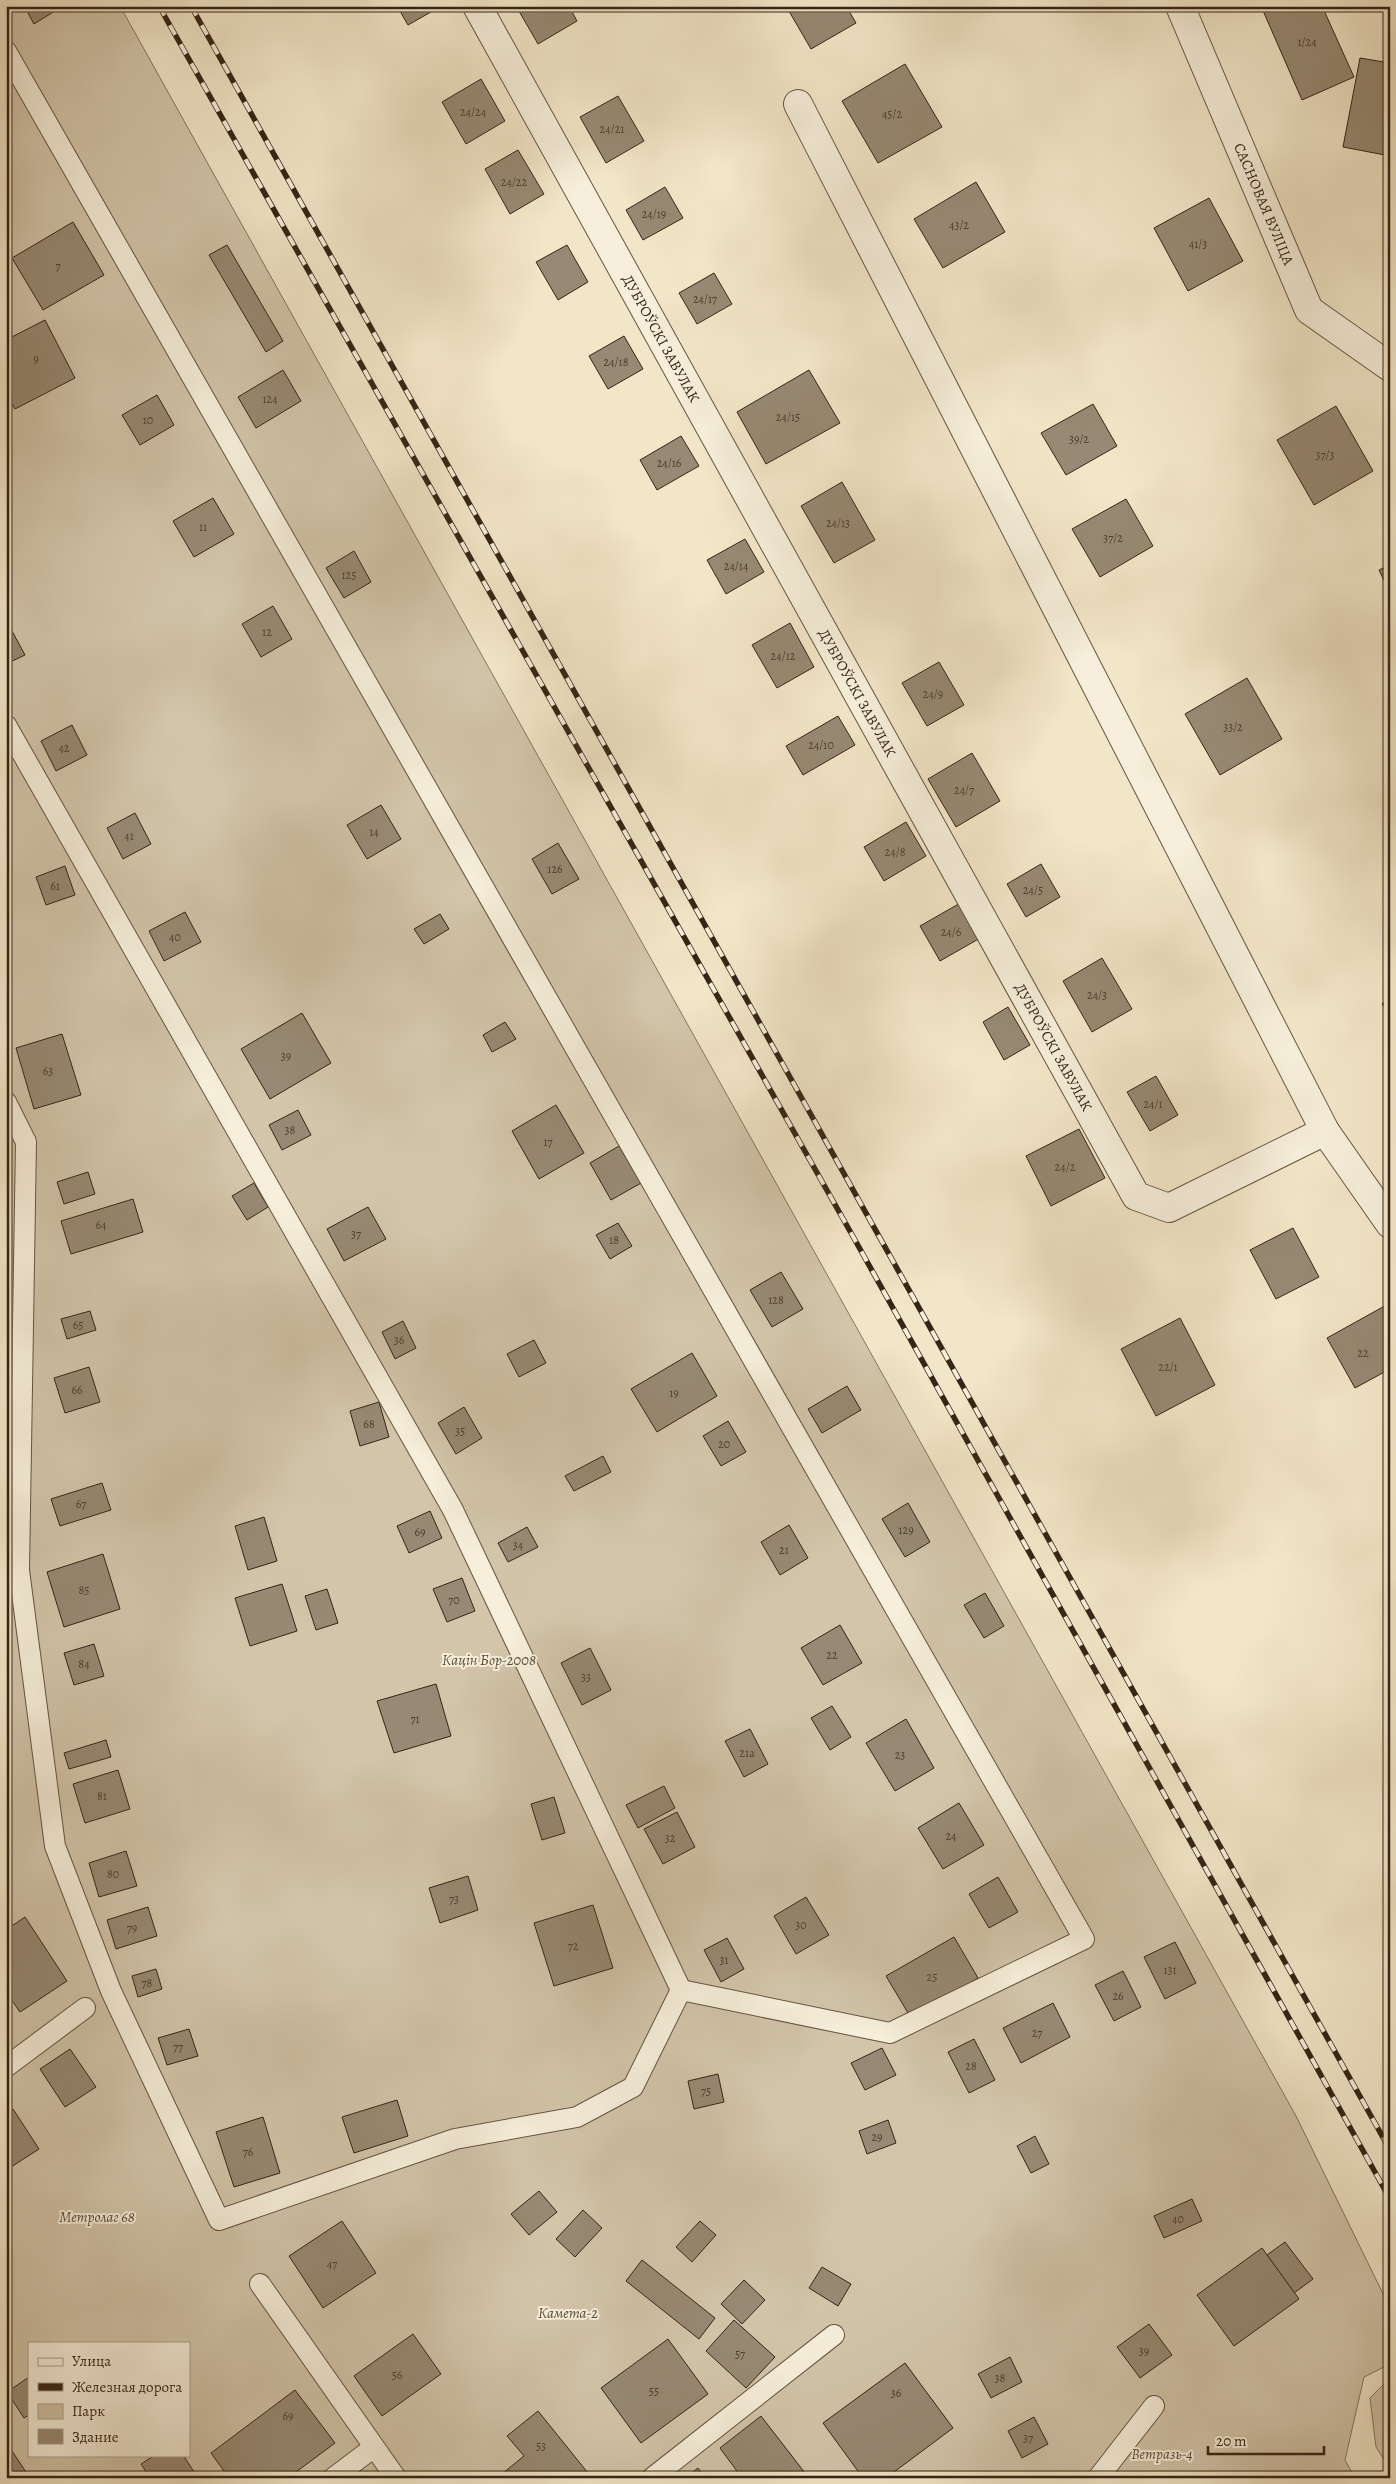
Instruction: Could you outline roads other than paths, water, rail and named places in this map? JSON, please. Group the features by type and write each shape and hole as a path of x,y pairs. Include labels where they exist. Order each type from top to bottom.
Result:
{"street":[{"name":"ДУБРОЎСКІ ЗАВУЛАК","path":"477,6 1136,1196 1169,1208 1325,1131"},
{"name":"САСНОВАЯ ВУЛІЦА","path":"1180,6 1309,310 1390,367"},
{"path":"798,104 1325,1131 1390,1224"}],"lane":[{"path":"6,51 1084,1939 890,2033 681,1990"},
{"path":"6,726 453,1510 681,1990"},
{"path":"6,1102 26,1142 18,1570 55,1846 111,1991 219,2220 455,2139 577,2117 633,2087 681,1990"},
{"path":"6,2067 85,2008"},
{"path":"260,2284 373,2448 396,2478"},
{"path":"652,2478 834,2335"},
{"path":"1098,2478 1154,2406"},
{"path":"333,2478 373,2448"}],"railway":[{"path":"159,6 855,1240 1390,2199"},
{"path":"191,6 1390,2150"}],"park label":[{"name":"Кацін Бор-2008","path":"489,1660"},
{"name":"Метролаг 68","path":"97,2217"},
{"name":"Камета-2","path":"568,2313"},
{"name":"Ветразь-4","path":"1162,2454"}]}
